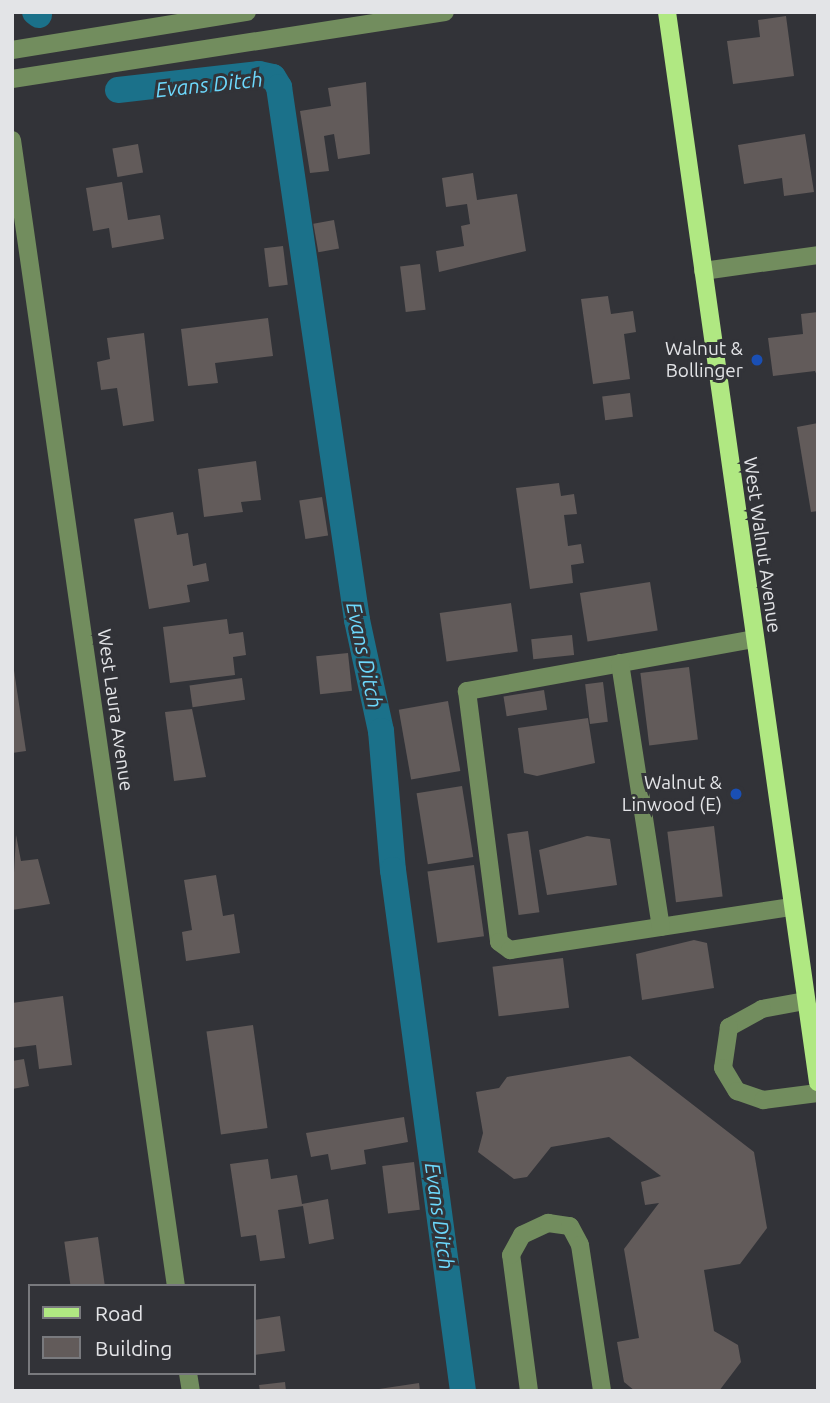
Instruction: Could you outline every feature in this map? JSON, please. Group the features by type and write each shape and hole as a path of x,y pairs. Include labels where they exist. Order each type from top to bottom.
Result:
{"main road":[{"name":"West Walnut Avenue","path":"667,12 818,1082"}],"street":[{"path":"12,50 198,16 247,12"},
{"path":"12,79 445,12"},
{"path":"198,16 209,49"},
{"name":"West Laura Avenue","path":"12,140 176,1284"},
{"path":"703,271 818,255"},
{"path":"754,639 467,691 499,942 510,950 793,908"},
{"path":"620,663 661,927"},
{"path":"805,1001 762,1009 729,1027 723,1068 737,1091 762,1100 818,1093"},
{"path":"529,1391 511,1255 522,1235 548,1223 570,1226 580,1245 602,1391"}],"building":[{"path":"786,16 794,76 733,84 727,41 760,37 758,20"},
{"path":"366,82 370,154 338,159 334,134 324,136 329,171 310,173 300,111 331,106 328,88"},
{"path":"805,134 814,192 784,196 782,178 744,184 738,145"},
{"path":"138,144 143,173 117,177 112,149"},
{"path":"473,173 477,200 517,194 526,251 439,272 436,251 464,246 461,226 470,224 467,204 446,207 442,178"},
{"path":"122,182 128,220 160,215 164,239 112,248 109,228 93,231 86,188"},
{"path":"334,220 339,249 318,252 313,224"},
{"path":"283,246 288,285 269,287 264,248"},
{"path":"420,264 426,310 406,312 400,266"},
{"path":"608,296 611,314 633,311 636,332 624,334 630,379 593,384 581,299"},
{"path":"818,312 818,378 815,371 773,376 768,338 803,334 801,314"},
{"path":"268,318 273,356 215,363 218,383 188,386 181,329"},
{"path":"144,333 154,421 123,426 117,388 101,390 97,362 110,359 107,338"},
{"path":"630,393 633,417 605,420 602,396"},
{"path":"818,423 818,511 811,512 797,427"},
{"path":"256,461 261,500 241,502 243,512 204,517 198,469"},
{"path":"559,483 561,496 574,494 577,514 564,515 568,546 581,544 584,563 571,565 573,583 530,589 516,488"},
{"path":"322,497 328,536 305,539 299,501"},
{"path":"173,512 177,535 188,533 193,566 206,563 209,581 187,585 190,602 149,609 134,519"},
{"path":"650,582 658,630 588,642 580,593"},
{"path":"511,603 518,652 447,662 440,613"},
{"path":"227,619 229,634 243,632 246,655 233,657 235,675 170,683 163,627"},
{"path":"572,635 574,655 533,659 531,639"},
{"path":"348,653 352,691 320,694 316,656"},
{"path":"12,657 26,751 12,753"},
{"path":"689,667 698,739 649,745 640,673"},
{"path":"242,678 245,700 193,707 190,685"},
{"path":"603,682 608,722 590,724 585,684"},
{"path":"544,690 547,710 507,716 504,696"},
{"path":"448,701 460,771 411,780 399,710"},
{"path":"192,709 206,777 174,781 165,712"},
{"path":"588,718 595,763 537,776 524,773 518,728"},
{"path":"462,786 473,857 428,864 417,793"},
{"path":"714,826 723,896 676,902 667,832"},
{"path":"528,831 539,912 519,915 507,834"},
{"path":"16,835 21,861 38,859 50,904 12,910"},
{"path":"587,836 610,839 617,885 547,895 539,850"},
{"path":"474,865 484,936 437,943 427,872"},
{"path":"216,875 223,916 234,914 240,953 186,961 182,932 192,930 184,880"},
{"path":"694,940 707,943 714,988 642,1000 636,954"},
{"path":"563,958 569,1008 499,1016 493,967"},
{"path":"63,996 72,1065 39,1069 36,1045 12,1048 12,1003"},
{"path":"253,1025 267,1128 221,1135 206,1032"},
{"path":"630,1056 754,1152 767,1228 740,1264 704,1270 714,1331 738,1345 741,1362 719,1391 635,1391 624,1382 617,1342 639,1338 624,1249 659,1203 645,1205 641,1182 661,1176 609,1137 551,1147 527,1177 514,1179 478,1152 483,1133 476,1092 499,1088 507,1077"},
{"path":"24,1059 29,1086 12,1089 12,1061"},
{"path":"404,1117 408,1142 364,1150 366,1164 331,1170 328,1154 311,1157 306,1133"},
{"path":"268,1159 271,1179 297,1175 302,1204 328,1199 334,1239 309,1244 303,1206 278,1210 285,1258 260,1261 256,1235 241,1237 230,1164"},
{"path":"414,1162 420,1210 388,1214 382,1166"},
{"path":"98,1237 105,1284 70,1284 64,1242"},
{"path":"280,1316 285,1351 256,1355 256,1320"},
{"path":"285,1382 286,1391 260,1391 259,1385"},
{"path":"419,1383 420,1391 379,1391 379,1389"}],"waterway":[{"name":"Evans Ditch","path":"35,12 39,15"},
{"name":"Evans Ditch","path":"118,90 259,74 273,77 279,87 357,620 381,731 393,870 463,1391"}],"place":[{"name":"Walnut & Bollinger","path":"757,360"},
{"name":"Walnut & Linwood (E)","path":"736,794"}]}
